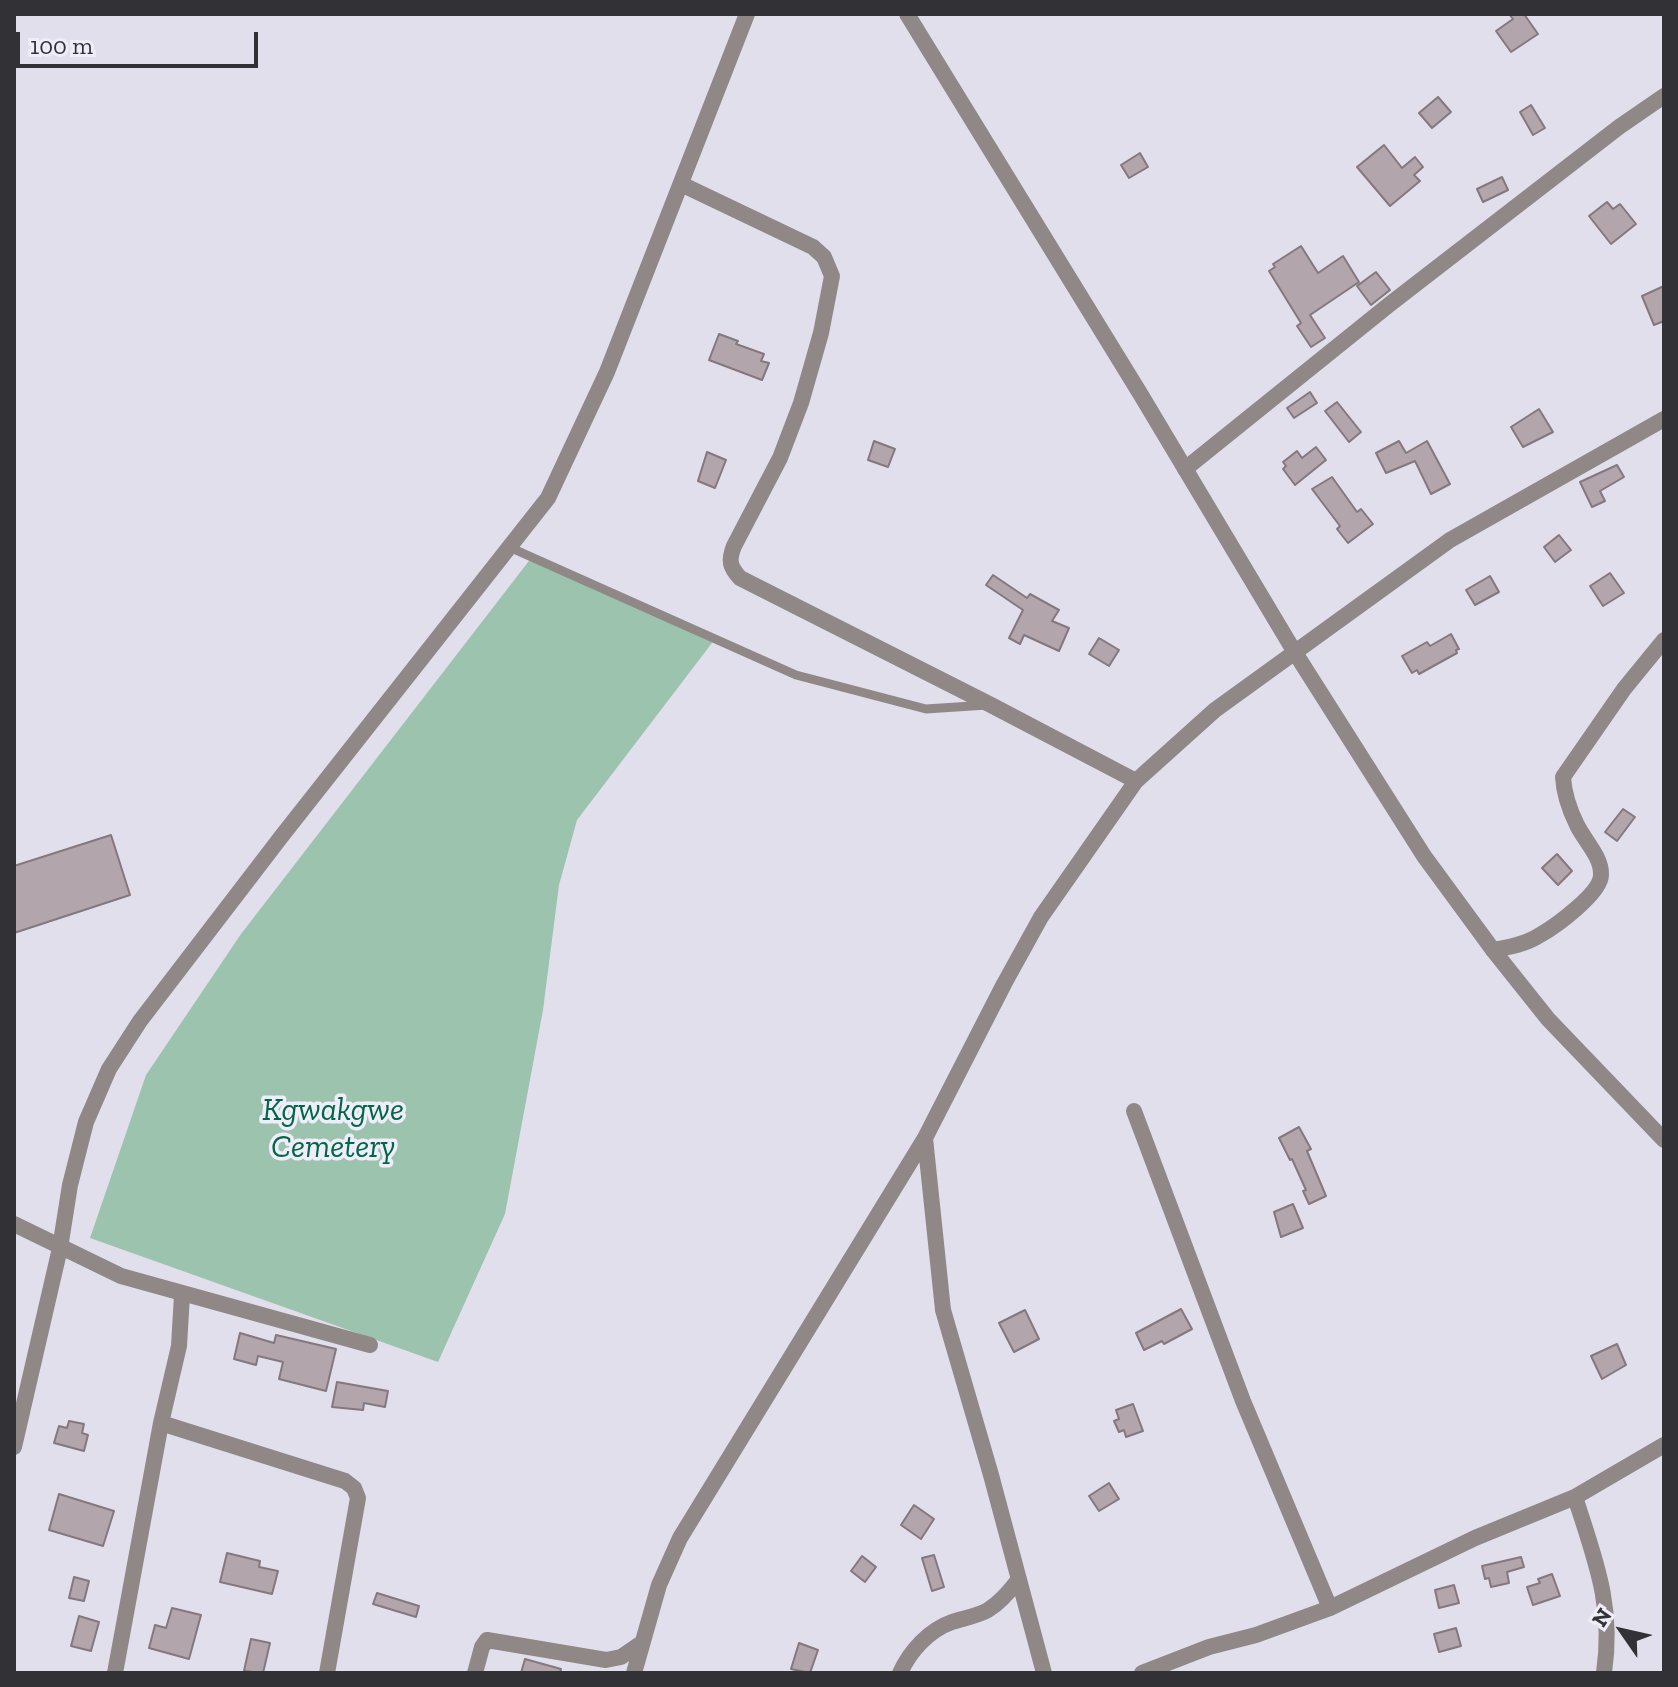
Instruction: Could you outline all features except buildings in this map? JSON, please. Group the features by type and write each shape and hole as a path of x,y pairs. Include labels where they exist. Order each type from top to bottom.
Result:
{"street":[{"path":"14,1447 60,1248 70,1185 86,1122 109,1069 140,1021 272,849 548,498 601,386 747,14"},
{"path":"907,14 1294,651 1424,856 1548,1019 1664,1140"},
{"path":"1185,469 1390,304 1619,127 1664,96"},
{"path":"681,184 813,247 824,257 832,276 821,333 801,403 780,458 734,546 730,557 731,568 740,578 1136,781"},
{"path":"634,1673 659,1585 680,1538 925,1138 1041,917 1136,781 1215,710 1450,540 1664,419"},
{"path":"1493,950 1518,945 1540,935 1598,887 1602,876 1599,863 1577,825 1564,794 1563,777 1624,689 1664,640"},
{"path":"1134,1111 1243,1401 1330,1608"},
{"path":"925,1138 943,1310 1044,1673"},
{"path":"14,1224 121,1276 370,1345"},
{"path":"115,1673 161,1423 179,1346 182,1295"},
{"path":"161,1423 345,1481 354,1488 358,1498 327,1673"},
{"path":"1142,1673 1209,1647 1256,1635 1330,1608 1475,1538 1575,1497 1664,1445"},
{"path":"1575,1497 1604,1589 1608,1626 1604,1673"},
{"path":"900,1673 915,1648 928,1636 947,1623 986,1611 1005,1597 1019,1579"},
{"path":"475,1673 487,1640 606,1660 621,1657 643,1642"}],"lane":[{"path":"509,547 796,675 926,709 991,705"}],"green space":[{"name":"Kgwakgwe Cemetery","path":"532,557 715,639 577,820 559,885 543,1010 505,1214 438,1362 90,1238 146,1075 241,934"}]}
